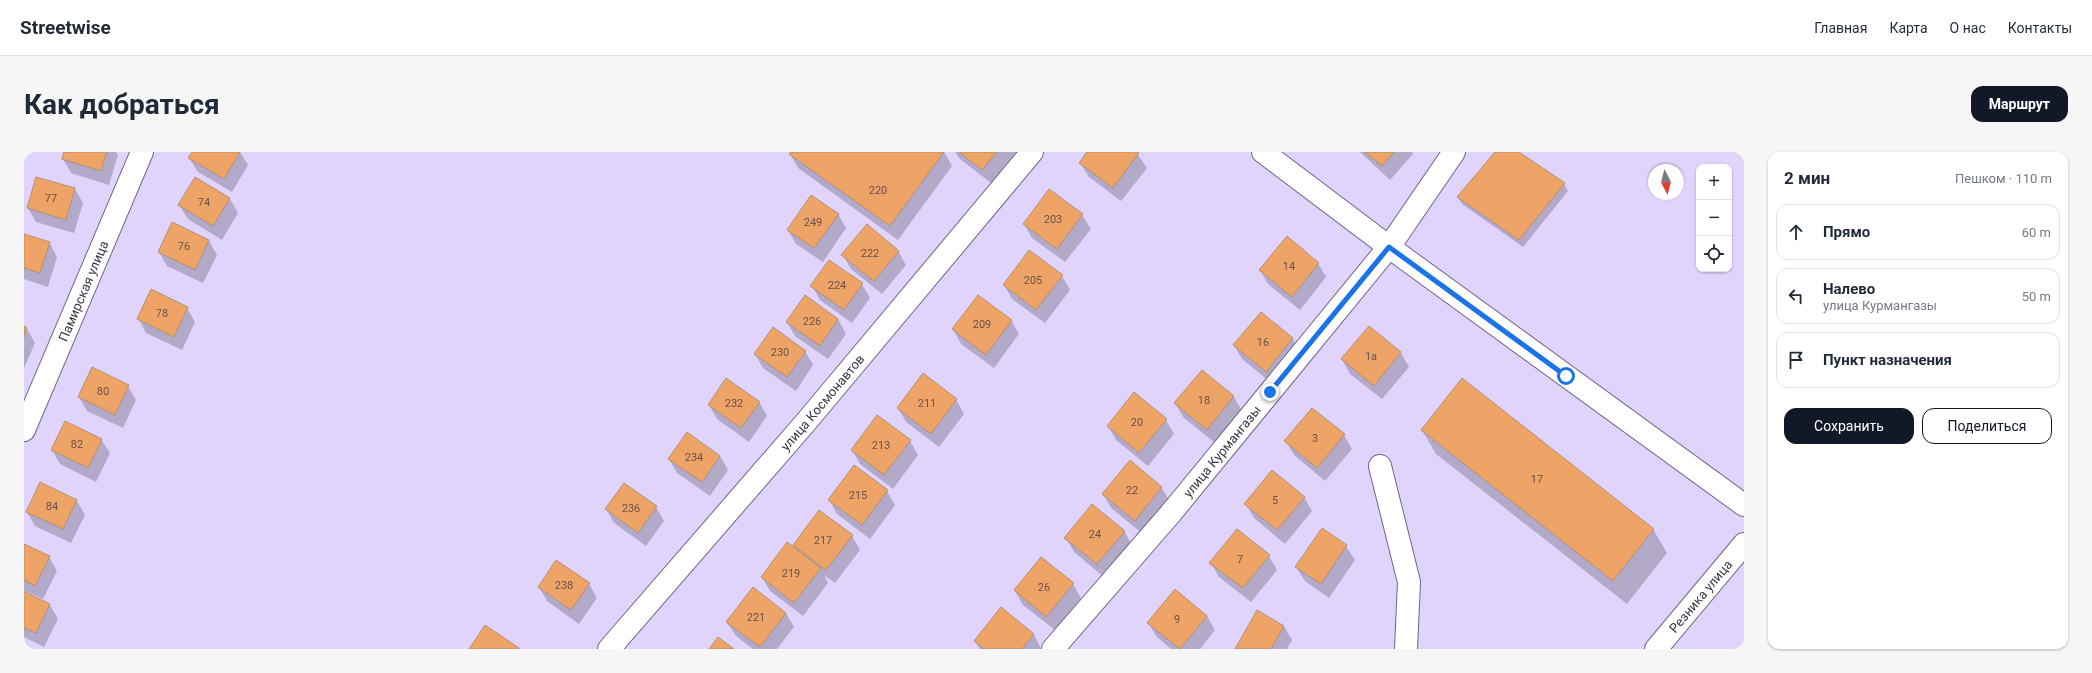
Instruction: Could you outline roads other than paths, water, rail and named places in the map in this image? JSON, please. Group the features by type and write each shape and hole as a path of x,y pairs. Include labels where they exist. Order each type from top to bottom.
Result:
{"street":[{"name":"Памирская улица","path":"24,430 142,152"},
{"name":"улица Космонавтов","path":"609,649 806,422 1032,152"},
{"path":"1263,152 1389,247 1744,505"},
{"name":"улица Курмангазы","path":"1053,649 1171,513 1389,247 1454,152"},
{"path":"1380,466 1409,582 1406,649"},
{"name":"Резника улица","path":"1656,649 1744,544"}]}
